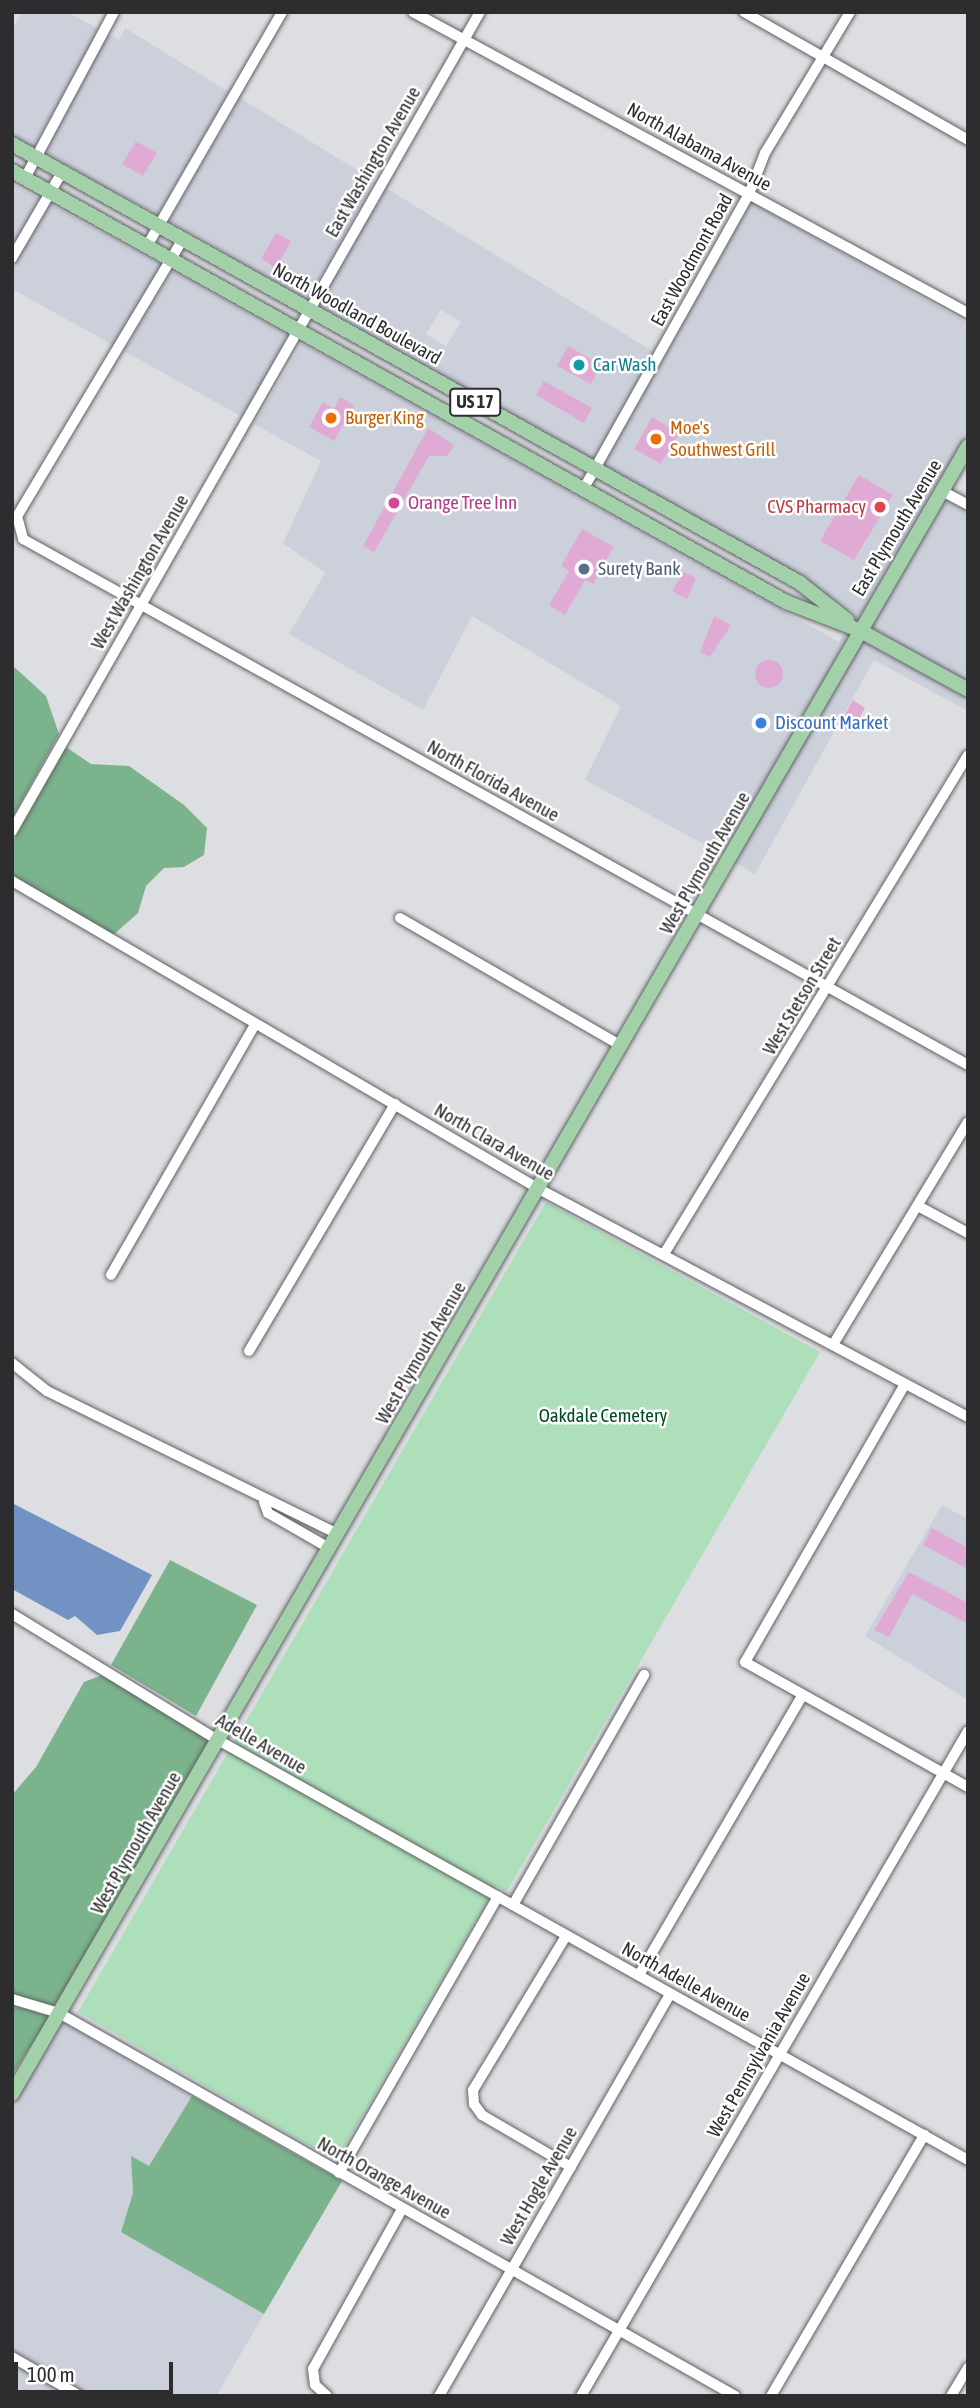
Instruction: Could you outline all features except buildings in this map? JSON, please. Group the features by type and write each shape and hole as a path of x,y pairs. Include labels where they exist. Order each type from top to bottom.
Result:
{"main road":[{"name":"North Woodland Boulevard","path":"12,144 800,583 859,630"},
{"name":"North Woodland Boulevard","path":"19,174 786,602 859,630 968,690"},
{"name":"East Plymouth Avenue","path":"859,630 968,446"},
{"name":"West Plymouth Avenue","path":"12,2094 622,1046 859,630"}],"street":[{"path":"19,174 36,157 114,12"},
{"path":"147,246 282,12"},
{"name":"North Alabama Avenue","path":"413,12 968,313"},
{"name":"East Washington Avenue","path":"302,333 308,309 480,12"},
{"path":"744,12 968,140"},
{"name":"East Woodmont Road","path":"584,488 749,194 765,153 850,12"},
{"path":"12,258 62,172"},
{"path":"172,260 183,239"},
{"name":"North Florida Avenue","path":"172,260 17,516 23,539 139,606 968,1065"},
{"name":"West Washington Avenue","path":"12,831 139,606 302,333"},
{"path":"942,491 968,505"},
{"name":"West Stetson Street","path":"664,1254 968,755"},
{"name":"North Clara Avenue","path":"12,881 539,1189 834,1343 968,1417"},
{"path":"400,918 622,1046"},
{"path":"111,1275 255,1025"},
{"path":"249,1351 395,1104"},
{"path":"834,1343 968,1122"},
{"path":"918,1206 968,1233"},
{"path":"12,1363 47,1391 264,1502 275,1502 337,1534"},
{"path":"905,1384 745,1662 968,1787"},
{"path":"264,1502 268,1513 329,1548"},
{"name":"Adelle Avenue","path":"12,1614 218,1740 498,1896"},
{"path":"513,1905 644,1675"},
{"path":"639,1975 802,1696"},
{"name":"West Pennsylvania Avenue","path":"581,2396 968,1731"},
{"path":"339,2174 498,1896"},
{"name":"North Adelle Avenue","path":"498,1896 968,2160"},
{"path":"566,1936 473,2090 474,2104 482,2115 571,2167"},
{"name":"West Hogle Avenue","path":"439,2396 670,1994"},
{"name":"North Orange Avenue","path":"12,1999 59,2014 735,2396"},
{"path":"771,2396 924,2135"},
{"path":"327,2396 315,2385 313,2369 402,2209"},
{"path":"12,2357 80,2396"},
{"path":"951,2396 968,2368"}],"shaded area":[{"path":"22,12 67,12 98,29 34,148 12,136 12,30"},
{"path":"125,28 229,92 158,215 45,154 108,34 119,40"},
{"path":"240,98 375,181 307,300 169,221"},
{"path":"12,184 39,199 12,246"},
{"path":"386,188 654,352 593,461 317,306","holes":["441,310 461,322 446,346 426,334"]},
{"path":"751,202 968,323 968,434 857,621 852,611 603,467"},
{"path":"50,204 162,265 113,345 12,289 12,270"},
{"path":"172,271 292,337 244,418 124,351"},
{"path":"302,343 839,642 845,630 851,632 724,855 585,780 621,706 472,616 423,710 289,634 325,573 283,543 321,461 254,424"},
{"path":"944,499 968,512 968,684 867,628"},
{"path":"862,637 968,696 968,711 874,660 755,874 734,862"},
{"path":"942,1505 968,1519 968,1700 865,1636"},
{"path":"62,2021 192,2096 149,2166 131,2157 133,2193 122,2232 264,2314 216,2396 91,2396 12,2351 12,2106"},
{"path":"12,2363 69,2396 12,2396"}],"green space":[{"path":"12,665 46,696 59,734 12,818"},
{"path":"66,747 91,764 129,766 184,805 207,828 204,855 184,867 164,868 146,886 138,913 112,936 22,884 12,873 12,843"},
{"name":"Oakdale Cemetery","path":"546,1202 820,1352 507,1891 496,1886 336,2161 78,2012"},
{"path":"170,1560 257,1605 196,1716 111,1665"},
{"path":"105,1674 210,1741 56,2007 12,1994 12,1795 36,1767 84,1682"},
{"path":"12,2005 50,2016 12,2075"},
{"path":"192,2096 342,2181 264,2314 121,2232 133,2193 131,2156 149,2166"}],"water":[{"path":"12,1503 152,1575 120,1631 97,1635 75,1616 68,1620 12,1589"}],"place":[{"name":"Car Wash","path":"579,365"},
{"name":"Burger King","path":"331,418"},
{"name":"Moe's Southwest Grill","path":"656,439"},
{"name":"Orange Tree Inn","path":"394,503"},
{"name":"CVS Pharmacy","path":"880,507"},
{"name":"Surety Bank","path":"584,569"},
{"name":"Discount Market","path":"761,723"}]}
